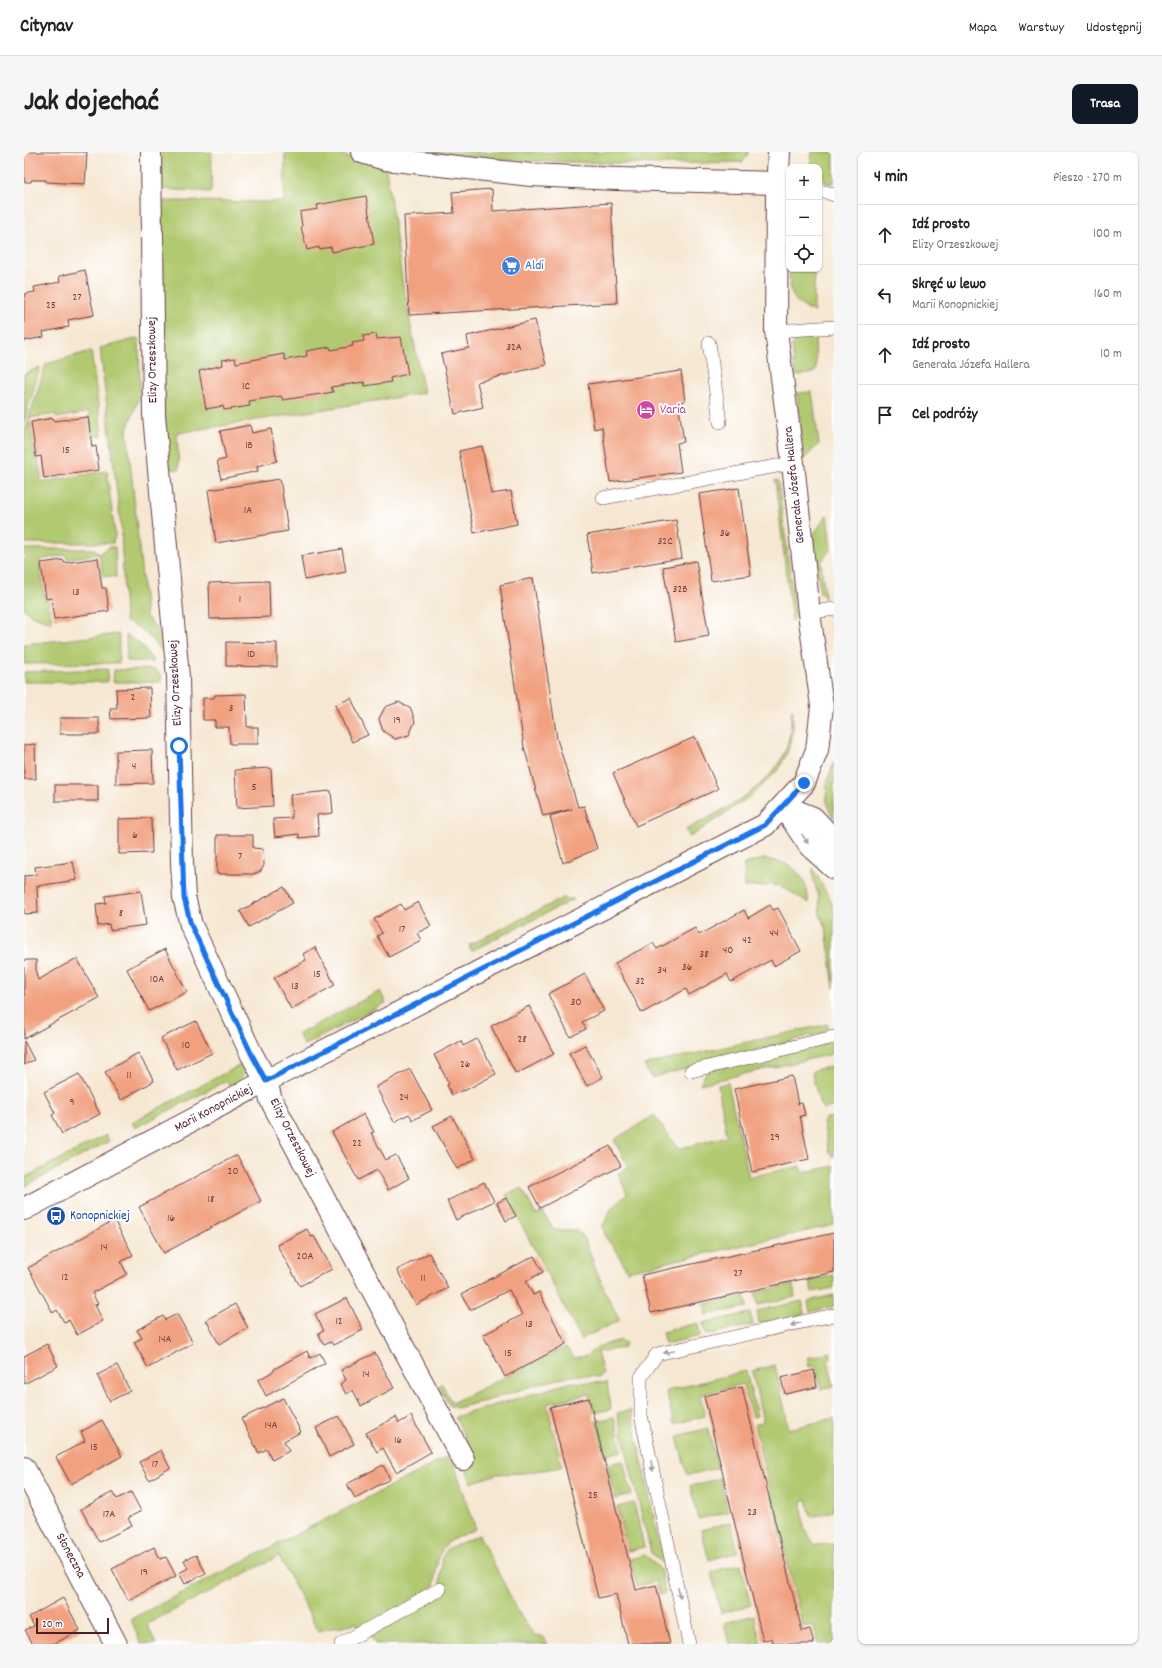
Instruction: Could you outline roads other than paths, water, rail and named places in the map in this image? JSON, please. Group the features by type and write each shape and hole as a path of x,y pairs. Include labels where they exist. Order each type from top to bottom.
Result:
{"street":[{"name":"Elizy Orzeszkowej","path":"151,152 154,415 178,677 184,898 191,925 251,1053 266,1081 271,1100 463,1459"},
{"path":"362,152 385,159 531,175 781,189"},
{"name":"Generała Józefa Hallera","path":"779,152 781,189 776,331 793,463 809,613 822,706 817,750 804,783 783,806"},
{"path":"783,806 813,818 828,834 834,847"},
{"path":"783,806 810,846 834,868"},
{"name":"Marii Konopnickiej","path":"24,1209 266,1081 765,825 783,806"},
{"name":"Słoneczna","path":"24,1468 116,1644"}],"lane":[{"path":"822,192 834,195"},
{"path":"776,331 834,326"},
{"path":"709,343 720,422"},
{"path":"603,498 793,463"},
{"path":"809,613 834,609"},
{"path":"691,1071 834,1037"},
{"path":"689,1644 641,1415 641,1377 657,1354 834,1315"},
{"path":"341,1644 440,1588"}],"place":[{"name":"Aldi","path":"511,266"},
{"name":"Varia","path":"646,410"},
{"name":"Konopnickiej","path":"56,1216"}]}
